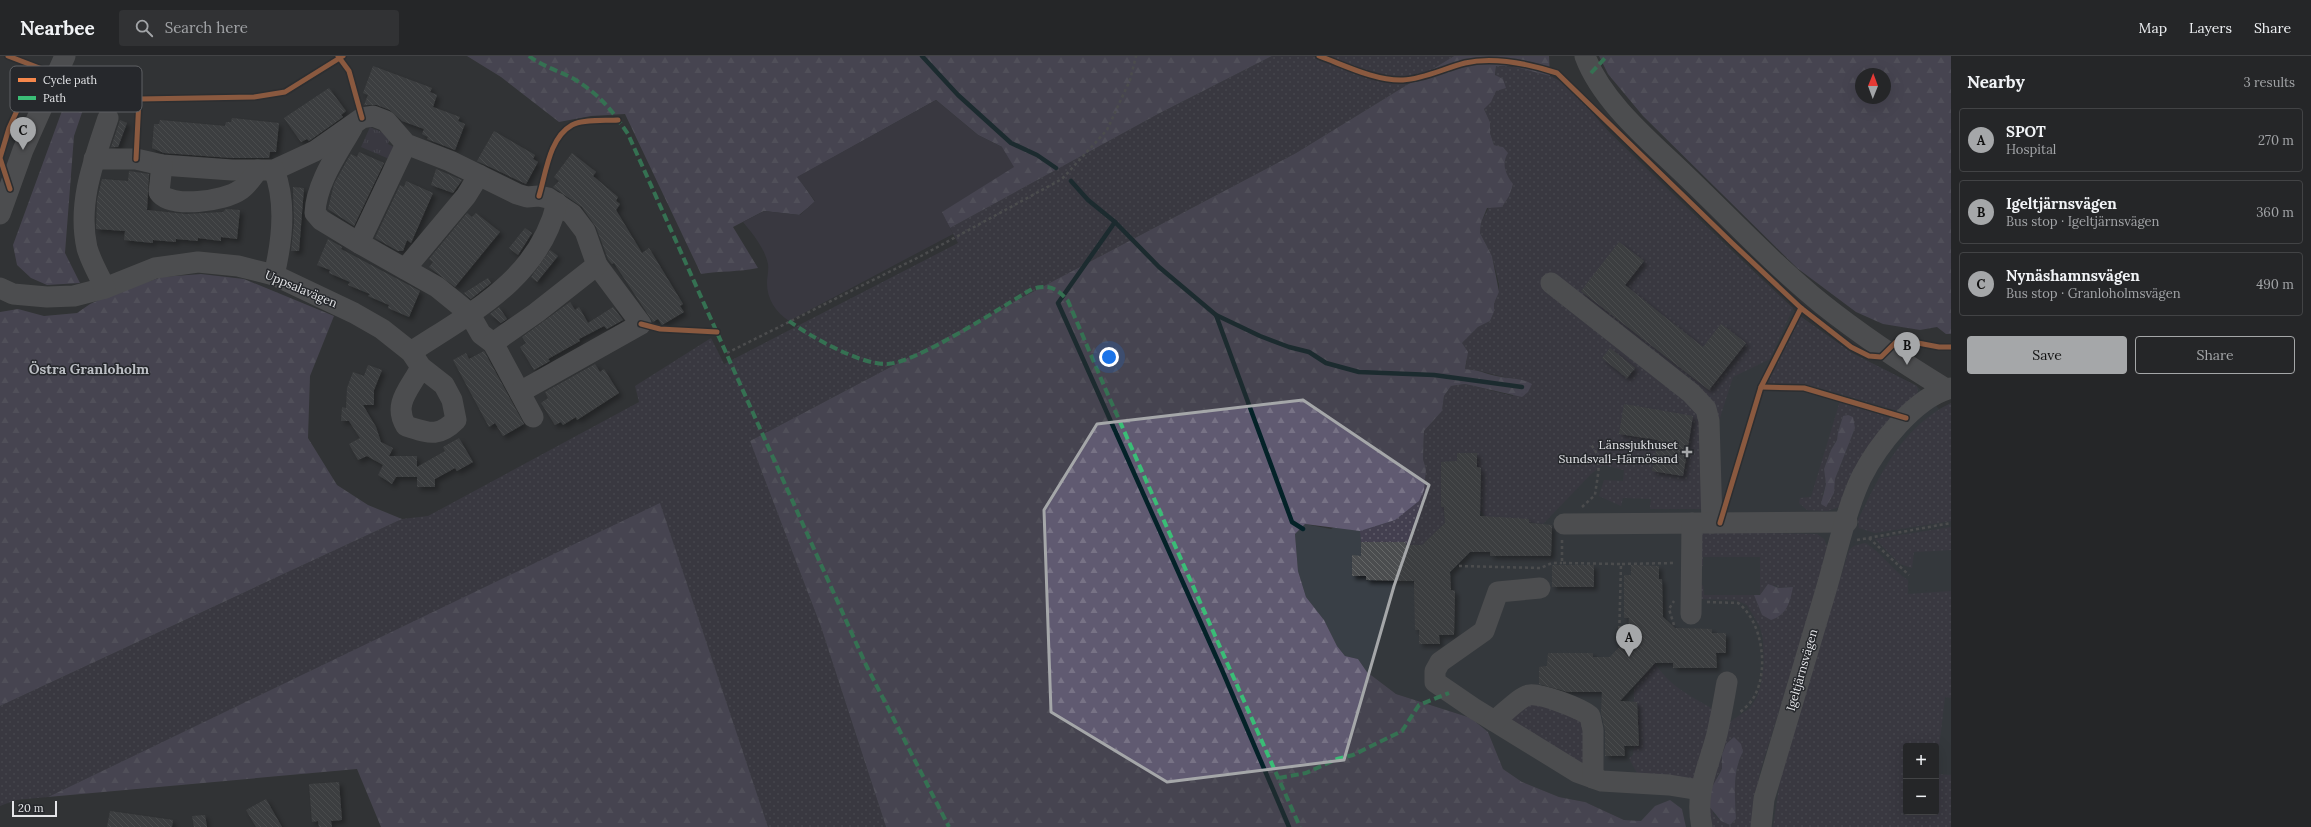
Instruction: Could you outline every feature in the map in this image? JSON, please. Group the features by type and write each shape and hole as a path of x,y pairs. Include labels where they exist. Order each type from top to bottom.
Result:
{"street":[{"path":"61,66 65,56"},
{"path":"1585,56 1592,73 1628,120 1778,265 1822,304 1886,352 1949,388"},
{"path":"0,214 23,150 40,112"},
{"path":"94,159 136,159 162,165 232,170 266,170 300,160 362,118 374,116 386,121 406,144 450,161 527,198 539,196 557,203 572,214 585,231 597,265 641,324 520,392"},
{"path":"105,288 88,248 84,228 86,191 94,159 108,118"},
{"path":"354,124 324,180 316,202 315,213 321,220 451,296 469,313 480,334 493,343 533,417"},
{"path":"359,243 406,144"},
{"path":"300,160 324,180"},
{"path":"162,165 159,192 162,196 170,200 211,201 228,198 241,190 266,170"},
{"path":"266,170 282,201 280,253 274,275"},
{"path":"405,269 466,196 479,175"},
{"path":"469,313 496,296 534,256 553,221 557,203"},
{"name":"Uppsalavägen","path":"0,288 13,294 47,297 74,296 105,288 155,268 198,262 238,266 274,275 354,313 382,329 416,359 469,313"},
{"path":"493,343 542,309 597,265"},
{"path":"1551,283 1691,393 1706,409 1709,421 1702,523 1691,608"},
{"name":"Igeltjärnsvägen","path":"1760,827 1764,799 1840,544 1861,479 1873,457 1906,418 1924,402 1949,388"},
{"path":"1563,530 1702,523 1847,522"},
{"path":"1540,588 1498,592 1484,631 1440,662 1435,671 1435,682 1494,722 1577,772 1593,778 1623,784 1670,785 1700,790"},
{"path":"1702,827 1698,802 1700,790 1720,719 1727,682"},
{"path":"1494,722 1520,699 1530,695 1584,711 1590,716 1593,730 1593,778"}],"path":[{"path":"727,353 921,256 1062,179 1107,130 1130,80 1136,56"},
{"path":"1562,563 1563,530 1595,494 1599,459 1598,453 1590,444"},
{"path":"1840,544 1951,523"},
{"path":"1868,538 1909,575"},
{"path":"1459,566 1541,568 1552,563 1680,563"},
{"path":"1619,641 1621,564"},
{"path":"1691,608 1738,603 1751,616 1760,638 1760,678 1755,696 1736,715 1727,719 1720,719"}],"highlighted area":[{"path":"1303,400 1429,485 1394,586 1344,760 1167,782 1051,712 1044,510 1097,424"}],"shaded area":[{"name":"Länssjukhuset Sundsvall-Härnösand","path":"1550,76 1567,86 1603,126 1800,316 1852,353 1917,386 1939,409 1951,403 1951,827 1686,827 1682,809 1641,821 1624,820 1585,802 1559,797 1522,782 1503,769 1488,732 1471,718 1396,694 1367,672 1358,659 1345,656 1337,646 1324,620 1306,597 1298,571 1295,534 1305,524 1331,529 1426,469 1487,390 1513,396"}],"green space":[{"path":"467,56 1272,56 1160,113 950,228 941,212 1002,147 978,135 936,100 798,177 815,202 799,215 764,211 733,227 758,268 701,274 625,114 591,116 559,122 501,77"},
{"path":"1272,56 1454,56 1296,153 750,441 821,627 886,827 768,827 660,504 48,797 16,800 0,806 0,706 402,519 428,516 639,402 635,386 711,338 724,364 958,243 950,228 1160,113"},
{"path":"1454,56 1549,56 1550,76 1512,66 1496,66 1495,75 1503,79 1506,88 1496,91 1491,102 1484,109 1490,122 1490,133 1494,145 1503,147 1508,153 1505,161 1505,169 1513,184 1509,196 1502,207 1487,208 1481,223 1480,233 1492,256 1499,292 1494,303 1494,312 1490,321 1478,327 1462,343 1468,352 1465,369 1523,380 1532,384 1528,392 1522,397 1465,384 1451,386 1444,396 1442,411 1424,431 1423,459 1426,469 1424,490 1419,501 1395,520 1360,531 1305,524 1295,534 1298,571 1306,597 1324,620 1337,646 1345,656 1358,659 1367,672 1396,694 1471,718 1488,732 1503,769 1522,782 1559,797 1585,802 1624,820 1641,821 1655,806 1670,800 1682,809 1686,827 886,827 821,627 750,441 1296,153"},
{"path":"1599,56 1951,56 1951,334 1946,334 1937,327 1920,330 1883,324 1856,312 1797,268 1643,116 1608,74"},
{"path":"1496,66 1536,71 1551,76 1564,84 1635,158 1793,308 1770,359 1733,377 1709,452 1706,503 1701,509 1650,509 1651,499 1623,498 1621,506 1599,496 1604,480 1623,481 1624,470 1603,465 1591,474 1543,524 1486,517 1480,510 1481,468 1477,467 1477,453 1457,453 1457,461 1441,462 1441,506 1444,507 1445,523 1422,545 1406,545 1405,542 1361,542 1360,531 1395,520 1426,469 1423,459 1424,431 1442,411 1444,396 1451,386 1465,384 1513,396 1516,379 1465,369 1467,361 1462,343 1478,327 1490,321 1494,312 1493,303 1499,292 1499,284 1492,256 1480,233 1481,223 1505,175 1503,147 1494,145 1490,133 1490,122 1484,109 1494,93"},
{"path":"936,100 978,135 1002,147 1014,167 942,212 953,234 789,321 776,310 773,305 767,289 768,266 766,258 758,242 743,222 764,211 800,215 815,201 797,177"},
{"path":"62,112 82,112 74,136 65,253 80,283 47,285 31,278 17,265 13,245"},
{"path":"370,127 391,136 388,144 398,149 394,161 361,147"},
{"path":"201,274 244,279 334,316 310,376 308,438 337,485 368,505 402,519 0,706 0,312 18,309 44,316 77,313 90,304 116,292 162,277"},
{"path":"1800,316 1852,353 1917,386 1918,394 1898,411 1809,385 1770,385 1770,378 1776,360"},
{"path":"1840,401 1893,419 1842,506 1827,511 1807,510 1799,503 1800,498 1811,497","holes":["1843,416 1855,428 1835,479 1834,493 1822,496 1826,484 1824,469 1831,450 1837,440"]},
{"path":"1951,403 1951,521 1875,533 1859,528 1858,520 1875,485 1906,438 1934,413"},
{"path":"1848,415 1853,417 1855,428 1835,479 1834,493 1826,507 1821,504 1826,484 1824,469 1831,450 1837,440 1843,416"},
{"path":"660,503 768,827 381,827 357,769 48,797"},
{"path":"1951,527 1951,550 1914,552 1912,568 1900,564 1875,539"},
{"path":"1701,533 1817,534 1824,539 1829,551 1760,772 1752,827 1708,827 1705,808 1730,722 1750,708 1757,697 1761,684 1764,663 1763,640 1760,627 1747,605 1736,600 1701,599 1698,588 1703,585 1704,595 1754,595 1762,615 1793,587 1779,588 1775,585 1763,590 1760,595 1760,557 1703,557 1703,566 1698,564","holes":["1743,752 1737,767 1735,784 1736,819 1730,825 1721,821 1713,814 1717,776 1722,769 1722,755"]},
{"path":"1865,543 1876,551 1896,571 1908,580 1908,594 1951,591 1951,698 1945,697 1939,747 1939,743 1903,743 1903,815 1939,815 1939,774 1951,775 1951,827 1773,827 1780,780 1803,699 1849,550 1854,546"},
{"path":"1768,584 1779,588 1793,587 1791,598 1787,607 1781,615 1771,620 1762,615 1754,595 1760,595"},
{"path":"1655,663 1673,684 1711,708 1712,713 1695,780 1639,777 1629,758 1633,755 1634,746 1639,746 1637,702 1634,702 1634,687"},
{"path":"1528,700 1583,715 1586,771 1510,726 1514,709"},
{"path":"1734,737 1741,744 1743,752 1737,767 1736,776 1736,819 1730,825 1721,821 1709,806 1711,789 1722,769 1722,755 1726,744"}],"building":[{"path":"373,66 432,88 430,92 437,95 433,107 460,117 458,121 465,124 455,150 427,139 428,137 422,134 424,129 402,121 390,110 377,105 364,105 368,95 363,93"},
{"path":"329,88 346,111 341,115 343,117 309,141 307,139 301,142 284,118"},
{"path":"232,118 279,123 276,152 270,152 269,158 232,158 164,153 152,148 154,124 159,124 160,120 225,126 226,122 231,122"},
{"path":"120,120 127,123 118,147 111,147"},
{"path":"494,131 535,155 533,159 538,162 526,184 477,161"},
{"path":"359,152 384,163 354,226 328,209 334,184 351,154 357,157"},
{"path":"572,153 596,172 593,176 618,197 616,201 620,204 616,210 642,253 649,248 683,304 680,306 684,312 662,325 658,319 653,322 614,263 612,264 608,259 596,227 582,207 553,187 559,181 554,177"},
{"path":"436,169 462,180 453,193 431,185"},
{"path":"129,171 149,174 147,210 186,214 223,212 226,209 240,210 237,239 221,237 221,241 198,238 198,241 176,239 176,242 153,240 153,243 124,240 125,231 96,229 97,200 102,179 128,181"},
{"path":"406,181 433,193 411,243 407,240 403,251 398,251 375,238 400,185 404,187"},
{"path":"293,187 304,188 299,251 291,251 294,223"},
{"path":"467,213 472,217 476,213 500,232 455,287 429,267 433,262 429,259"},
{"path":"525,228 532,233 518,255 509,248"},
{"path":"328,239 342,247 341,249 420,291 409,317 388,308 389,305 368,296 370,294 348,285 350,282 329,273 330,270 317,265"},
{"path":"1619,242 1644,261 1625,285 1656,310 1703,347 1721,324 1746,343 1709,390 1581,291"},
{"path":"550,250 558,256 537,282 531,277"},
{"path":"488,278 491,283 471,299 464,293"},
{"path":"570,302 575,310 579,307 588,323 613,307 623,320 607,329 604,326 579,339 580,341 548,359 550,361 534,370 520,347 526,343 522,337"},
{"path":"499,307 507,319 501,323 490,314"},
{"path":"1610,348 1635,368 1627,378 1602,358"},
{"path":"484,351 524,424 503,436 495,423 489,427 453,360 466,353 469,359"},
{"path":"595,364 600,372 604,369 619,393 577,420 576,417 563,425 561,422 555,425 541,403 548,398 545,392"},
{"path":"368,365 382,370 374,390 374,405 363,405 376,427 381,442 393,448 389,456 417,456 417,467 445,451 443,447 459,438 473,462 457,471 455,468 435,479 435,487 417,487 417,477 396,477 392,484 378,475 383,465 367,456 358,460 349,444 360,438 349,421 341,421 342,407 346,408 347,388 353,372 364,376"},
{"path":"1624,404 1693,416 1683,476 1652,471 1658,440 1619,434"},
{"path":"1457,453 1477,453 1477,467 1481,468 1480,516 1529,519 1529,523 1552,525 1551,556 1490,556 1490,552 1470,552 1450,572 1451,590 1455,591 1454,635 1439,635 1440,644 1419,644 1419,630 1415,630 1414,581 1366,580 1366,576 1352,576 1352,555 1361,556 1361,542 1405,542 1406,545 1422,545 1445,523 1444,507 1441,507 1441,462 1457,461"},
{"path":"1552,565 1594,565 1594,587 1552,587"},
{"path":"1631,565 1659,566 1659,579 1662,579 1663,617 1675,628 1712,629 1712,633 1726,633 1726,653 1716,653 1717,668 1673,668 1673,663 1655,663 1620,701 1637,702 1639,746 1624,746 1625,756 1605,756 1605,730 1601,713 1602,692 1568,692 1539,684 1539,667 1547,666 1548,653 1593,653 1593,657 1610,657 1628,638 1629,618 1624,618 1624,575 1631,575"},
{"path":"339,782 342,820 331,821 332,827 319,827 318,821 312,822 309,784"},
{"path":"266,799 282,827 256,827 246,810"},
{"path":"110,811 173,820 172,827 107,827"},
{"path":"205,815 207,827 194,827 192,816"}],"waterway":[{"path":"922,56 958,95 1011,143 1037,155 1056,168"},
{"path":"1071,181 1088,200 1115,222 1159,267 1216,315 1260,336 1289,347 1309,352 1326,363 1359,372 1434,375 1522,387"},
{"path":"1115,222 1058,303 1222,670 1289,827"},
{"path":"1216,315 1292,522 1303,529"}],"marked path":[{"path":"529,56 545,66 574,79 591,91 610,110 628,134 866,665 949,827"},
{"path":"1591,73 1607,56"},
{"path":"789,321 822,342 849,355 875,363 886,364 917,355 938,345 1032,289 1048,287 1060,293 1068,301 1105,388 1300,827"},
{"path":"1279,778 1306,773 1337,759 1353,755 1402,731 1419,705 1449,693"}],"cycle path":[{"path":"8,56 34,66"},
{"path":"338,56 349,71 362,118"},
{"path":"142,99 254,97 285,92 343,56"},
{"path":"1319,56 1360,72 1392,80 1419,78 1457,65 1488,60 1523,64 1557,73 1801,308 1851,347 1869,356 1881,357 1896,342 1902,340 1939,347 1951,347"},
{"path":"10,189 0,158 9,128 16,112"},
{"path":"136,159 138,112"},
{"path":"539,196 546,167 553,147 564,131 577,123 618,120"},
{"path":"1720,523 1761,387 1801,308"},
{"path":"641,324 660,329 717,332"},
{"path":"1761,387 1804,388 1906,418"}],"place":[{"name":"Nynäshamnsvägen","path":"23,150"},
{"name":"Igeltjärnsvägen","path":"1907,365"},
{"name":"Länssjukhuset Sundsvall-Härnösand","path":"1687,452"},
{"name":"SPOT","path":"1629,657"}],"district":[{"name":"Östra Granloholm","path":"89,369"}]}
